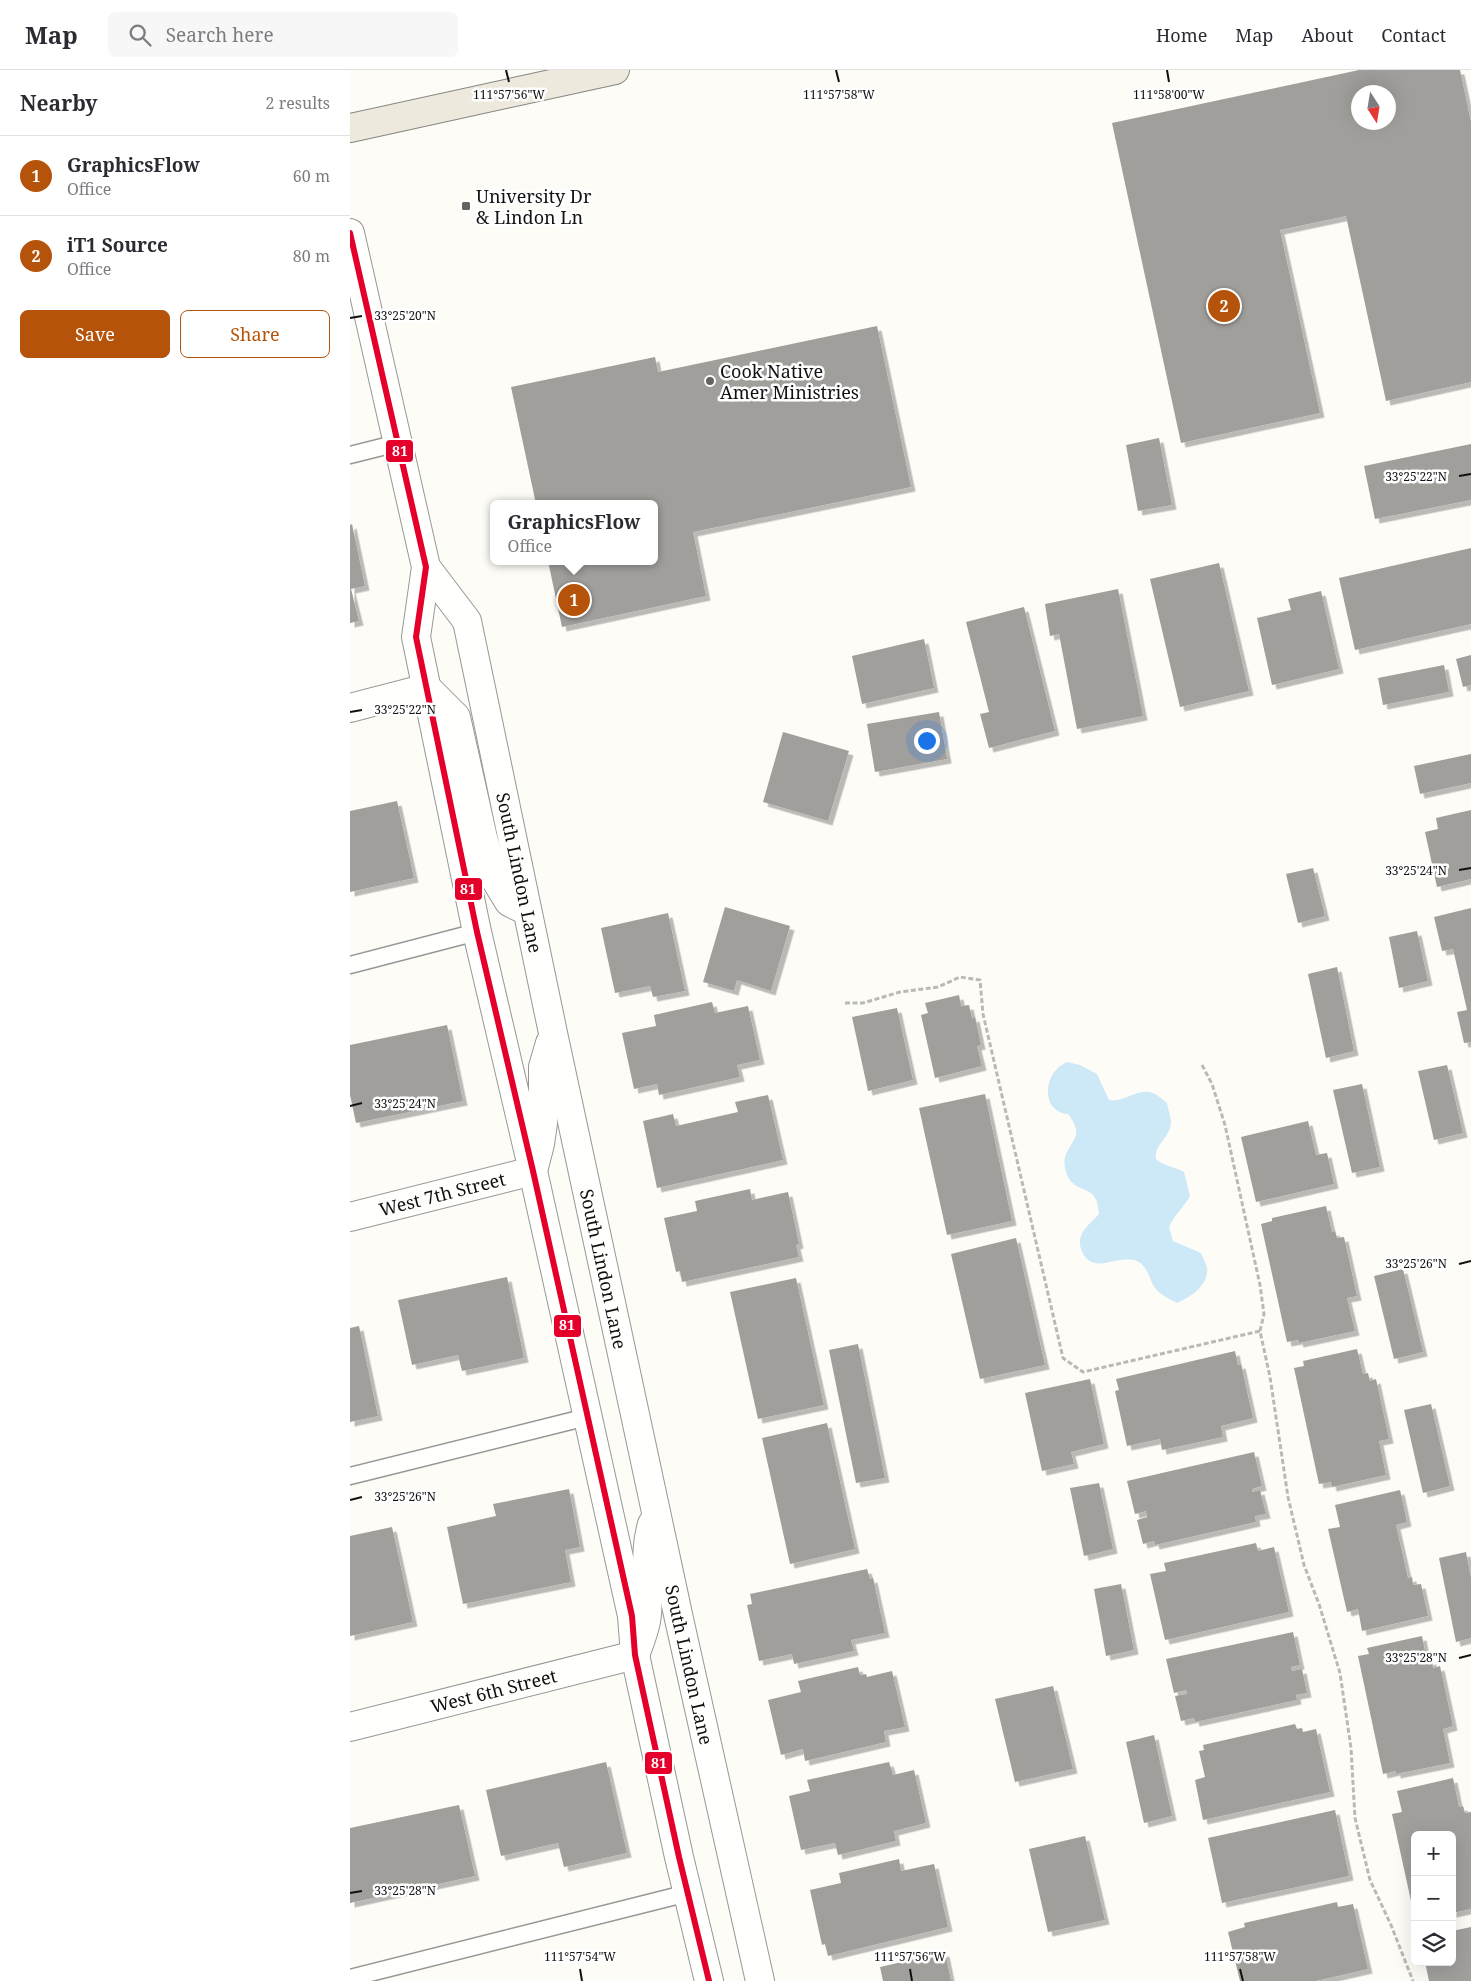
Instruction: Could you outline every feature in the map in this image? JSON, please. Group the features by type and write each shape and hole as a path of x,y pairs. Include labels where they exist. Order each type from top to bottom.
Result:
{"main road":[{"path":"350,128 616,70"}],"street":[{"name":"South Lindon Lane","path":"350,233 426,567 416,637 477,932 533,1171 632,1616 636,1655 708,1981"},
{"name":"South Lindon Lane","path":"426,567 467,621 552,1033 758,1978"},
{"path":"350,708 427,688 456,717 483,838 495,879 509,902 527,911"},
{"path":"533,1171 543,1123 543,1067 552,1033"},
{"name":"West 7th Street","path":"350,1217 533,1171"},
{"path":"636,1655 648,1614 648,1538 656,1509"},
{"name":"West 6th Street","path":"350,1727 636,1655"}],"lane":[{"path":"350,455 398,443"},
{"path":"350,965 477,932"},
{"path":"350,1476 587,1417"},
{"path":"350,1978 688,1893"}],"path":[{"path":"845,1003 863,1003 900,992 938,987 960,977 980,980 983,1014 1063,1358 1083,1372 1260,1331"},
{"path":"1202,1066 1212,1084 1225,1125 1244,1210 1264,1314 1260,1331 1270,1377 1288,1497 1304,1565 1319,1604 1340,1673 1351,1748 1355,1818 1370,1880 1391,1925 1413,1981"}],"water":[{"path":"1067,1062 1080,1065 1097,1074 1109,1100 1147,1092 1155,1094 1167,1103 1171,1123 1168,1133 1157,1149 1156,1159 1184,1172 1190,1196 1169,1227 1173,1241 1201,1253 1207,1268 1205,1280 1198,1290 1177,1303 1155,1288 1145,1268 1139,1262 1123,1260 1107,1263 1092,1262 1086,1258 1081,1249 1080,1238 1082,1234 1099,1214 1098,1203 1090,1192 1073,1183 1068,1177 1065,1168 1066,1153 1073,1142 1076,1130 1068,1114 1054,1108 1048,1096 1049,1082 1052,1075"}],"building":[{"path":"1359,70 1460,70 1471,122 1471,382 1386,401 1346,216 1280,230 1320,413 1181,443 1112,123"},
{"path":"877,326 911,487 693,532 706,596 562,627 549,565 658,565 658,500 535,500 511,387 655,357 658,372"},
{"path":"1159,438 1172,505 1138,511 1126,445"},
{"path":"1471,444 1471,500 1375,519 1364,466"},
{"path":"352,524 365,586 351,589 359,621 350,623 350,525"},
{"path":"1471,548 1471,624 1355,650 1339,578"},
{"path":"1219,563 1249,691 1180,707 1150,579"},
{"path":"1118,589 1143,716 1077,729 1059,634 1050,636 1045,604"},
{"path":"1321,591 1339,669 1272,685 1257,618 1291,610 1288,599"},
{"path":"1024,607 1055,731 989,748 980,714 989,712 966,622"},
{"path":"924,639 934,688 862,704 852,656"},
{"path":"1471,655 1471,685 1463,687 1456,659"},
{"path":"1444,665 1449,692 1383,705 1378,678"},
{"path":"939,712 947,759 875,772 867,724"},
{"path":"783,732 849,751 828,821 763,802"},
{"path":"1471,754 1471,783 1420,794 1414,766"},
{"path":"397,801 414,878 350,892 350,811"},
{"path":"1471,810 1471,879 1437,887 1425,832 1438,829 1436,818"},
{"path":"1313,868 1325,916 1298,923 1286,874"},
{"path":"725,907 790,926 771,991 737,980 734,991 703,982"},
{"path":"1471,908 1471,1042 1464,1043 1457,1012 1467,1010 1453,949 1442,951 1434,917"},
{"path":"668,913 685,991 653,997 650,986 615,993 601,928"},
{"path":"1417,931 1428,981 1399,988 1389,937"},
{"path":"1337,967 1354,1051 1326,1058 1308,974"},
{"path":"959,995 961,1006 969,1005 972,1018 975,1017 981,1045 977,1046 982,1066 935,1078 921,1015 928,1013 925,1003"},
{"path":"712,1002 715,1013 748,1006 760,1060 737,1065 740,1077 659,1095 657,1084 634,1089 622,1033 656,1026 654,1015"},
{"path":"897,1008 913,1080 868,1091 852,1017"},
{"path":"447,1025 463,1101 356,1123 350,1095 350,1045"},
{"path":"1447,1065 1463,1133 1434,1140 1418,1071"},
{"path":"1362,1084 1380,1167 1352,1173 1333,1090"},
{"path":"985,1094 1012,1221 947,1235 919,1108"},
{"path":"768,1095 783,1160 657,1188 643,1121 673,1114 676,1126 738,1112 735,1102"},
{"path":"1308,1121 1316,1155 1327,1153 1334,1184 1256,1202 1241,1137"},
{"path":"750,1189 752,1200 788,1192 799,1244 796,1245 799,1257 682,1282 680,1271 676,1272 664,1218 697,1211 695,1201"},
{"path":"1326,1206 1332,1232 1335,1231 1337,1238 1344,1237 1357,1296 1347,1298 1355,1331 1299,1343 1298,1340 1287,1342 1261,1224 1272,1221 1272,1218"},
{"path":"1016,1238 1045,1365 980,1379 951,1254"},
{"path":"1403,1269 1423,1352 1394,1359 1374,1276"},
{"path":"507,1277 524,1358 462,1371 458,1355 412,1365 398,1300"},
{"path":"796,1278 824,1405 758,1419 730,1292"},
{"path":"359,1326 378,1416 350,1422 350,1328"},
{"path":"858,1344 885,1478 856,1483 829,1350"},
{"path":"1357,1349 1363,1374 1368,1373 1370,1381 1376,1379 1389,1439 1379,1441 1386,1475 1332,1487 1331,1482 1319,1484 1294,1368 1304,1366 1303,1361"},
{"path":"1235,1351 1238,1365 1241,1364 1253,1418 1221,1426 1223,1437 1162,1450 1160,1439 1127,1446 1115,1391 1119,1390 1116,1379"},
{"path":"1090,1379 1104,1444 1071,1452 1074,1464 1042,1471 1025,1393"},
{"path":"1431,1404 1450,1486 1423,1493 1404,1410"},
{"path":"827,1423 855,1549 790,1564 762,1438"},
{"path":"1254,1452 1262,1486 1252,1489 1252,1492 1260,1490 1266,1514 1255,1516 1256,1522 1155,1545 1154,1541 1143,1544 1137,1520 1147,1517 1146,1511 1135,1514 1127,1481"},
{"path":"1099,1483 1113,1549 1084,1556 1070,1488"},
{"path":"569,1489 580,1547 565,1550 571,1582 463,1604 447,1527 496,1516 493,1504"},
{"path":"1400,1490 1407,1522 1396,1525 1408,1578 1412,1577 1413,1585 1421,1584 1428,1616 1362,1631 1358,1609 1347,1612 1328,1529 1340,1527 1335,1505"},
{"path":"392,1527 413,1622 350,1636 350,1536"},
{"path":"1256,1543 1258,1551 1274,1547 1289,1612 1165,1640 1150,1574 1166,1571 1164,1563"},
{"path":"1466,1552 1471,1578 1471,1638 1456,1642 1439,1558"},
{"path":"867,1569 870,1579 873,1578 885,1633 851,1640 854,1651 794,1664 792,1654 759,1661 747,1605 752,1604 750,1594"},
{"path":"1121,1584 1134,1650 1106,1656 1094,1589"},
{"path":"1293,1632 1300,1665 1291,1667 1292,1671 1302,1669 1307,1693 1296,1695 1297,1700 1195,1722 1194,1718 1181,1721 1175,1696 1187,1694 1186,1690 1174,1693 1166,1659"},
{"path":"1422,1636 1427,1661 1432,1660 1433,1668 1440,1666 1453,1726 1443,1729 1450,1763 1396,1774 1396,1771 1383,1774 1358,1656 1369,1654 1367,1648"},
{"path":"858,1667 860,1675 866,1674 867,1677 892,1671 905,1727 884,1731 886,1742 805,1761 803,1749 781,1755 768,1700 801,1692 798,1681"},
{"path":"1053,1686 1073,1769 1015,1782 995,1699"},
{"path":"1295,1724 1297,1729 1302,1728 1303,1732 1316,1729 1330,1792 1203,1820 1195,1780 1205,1777 1199,1751 1204,1750 1203,1745"},
{"path":"1154,1735 1172,1816 1144,1823 1126,1742"},
{"path":"606,1762 627,1853 564,1867 558,1843 501,1856 486,1790"},
{"path":"889,1762 893,1775 914,1770 926,1823 894,1831 896,1841 838,1855 835,1843 801,1850 789,1796 810,1791 807,1780"},
{"path":"1453,1778 1459,1807 1463,1806 1465,1813 1471,1812 1471,1909 1456,1912 1456,1831 1411,1831 1411,1901 1392,1814 1402,1812 1397,1791"},
{"path":"459,1805 475,1876 350,1903 350,1828"},
{"path":"1335,1810 1349,1876 1222,1903 1208,1838"},
{"path":"1085,1836 1105,1920 1048,1932 1029,1849"},
{"path":"899,1859 901,1871 934,1864 948,1927 828,1956 825,1944 822,1945 810,1890 841,1883 839,1873"},
{"path":"1337,1902 1338,1907 1353,1904 1368,1969 1316,1981 1240,1981 1228,1932 1245,1927 1244,1923"},
{"path":"1471,1927 1471,1981 1429,1981 1426,1966 1456,1966 1456,1930"},
{"path":"945,1952 951,1981 883,1981 880,1967"}],"transit line":[{"name":"81","path":"350,233 426,567 416,637 477,932 533,1171 632,1616 635,1655 679,1857 709,1981"}],"place":[{"name":"University Dr & Lindon Ln","path":"466,206"},
{"name":"iT1 Source","path":"1224,306"},
{"name":"Cook Native Amer Ministries","path":"710,381"},
{"name":"GraphicsFlow","path":"574,600"}]}
